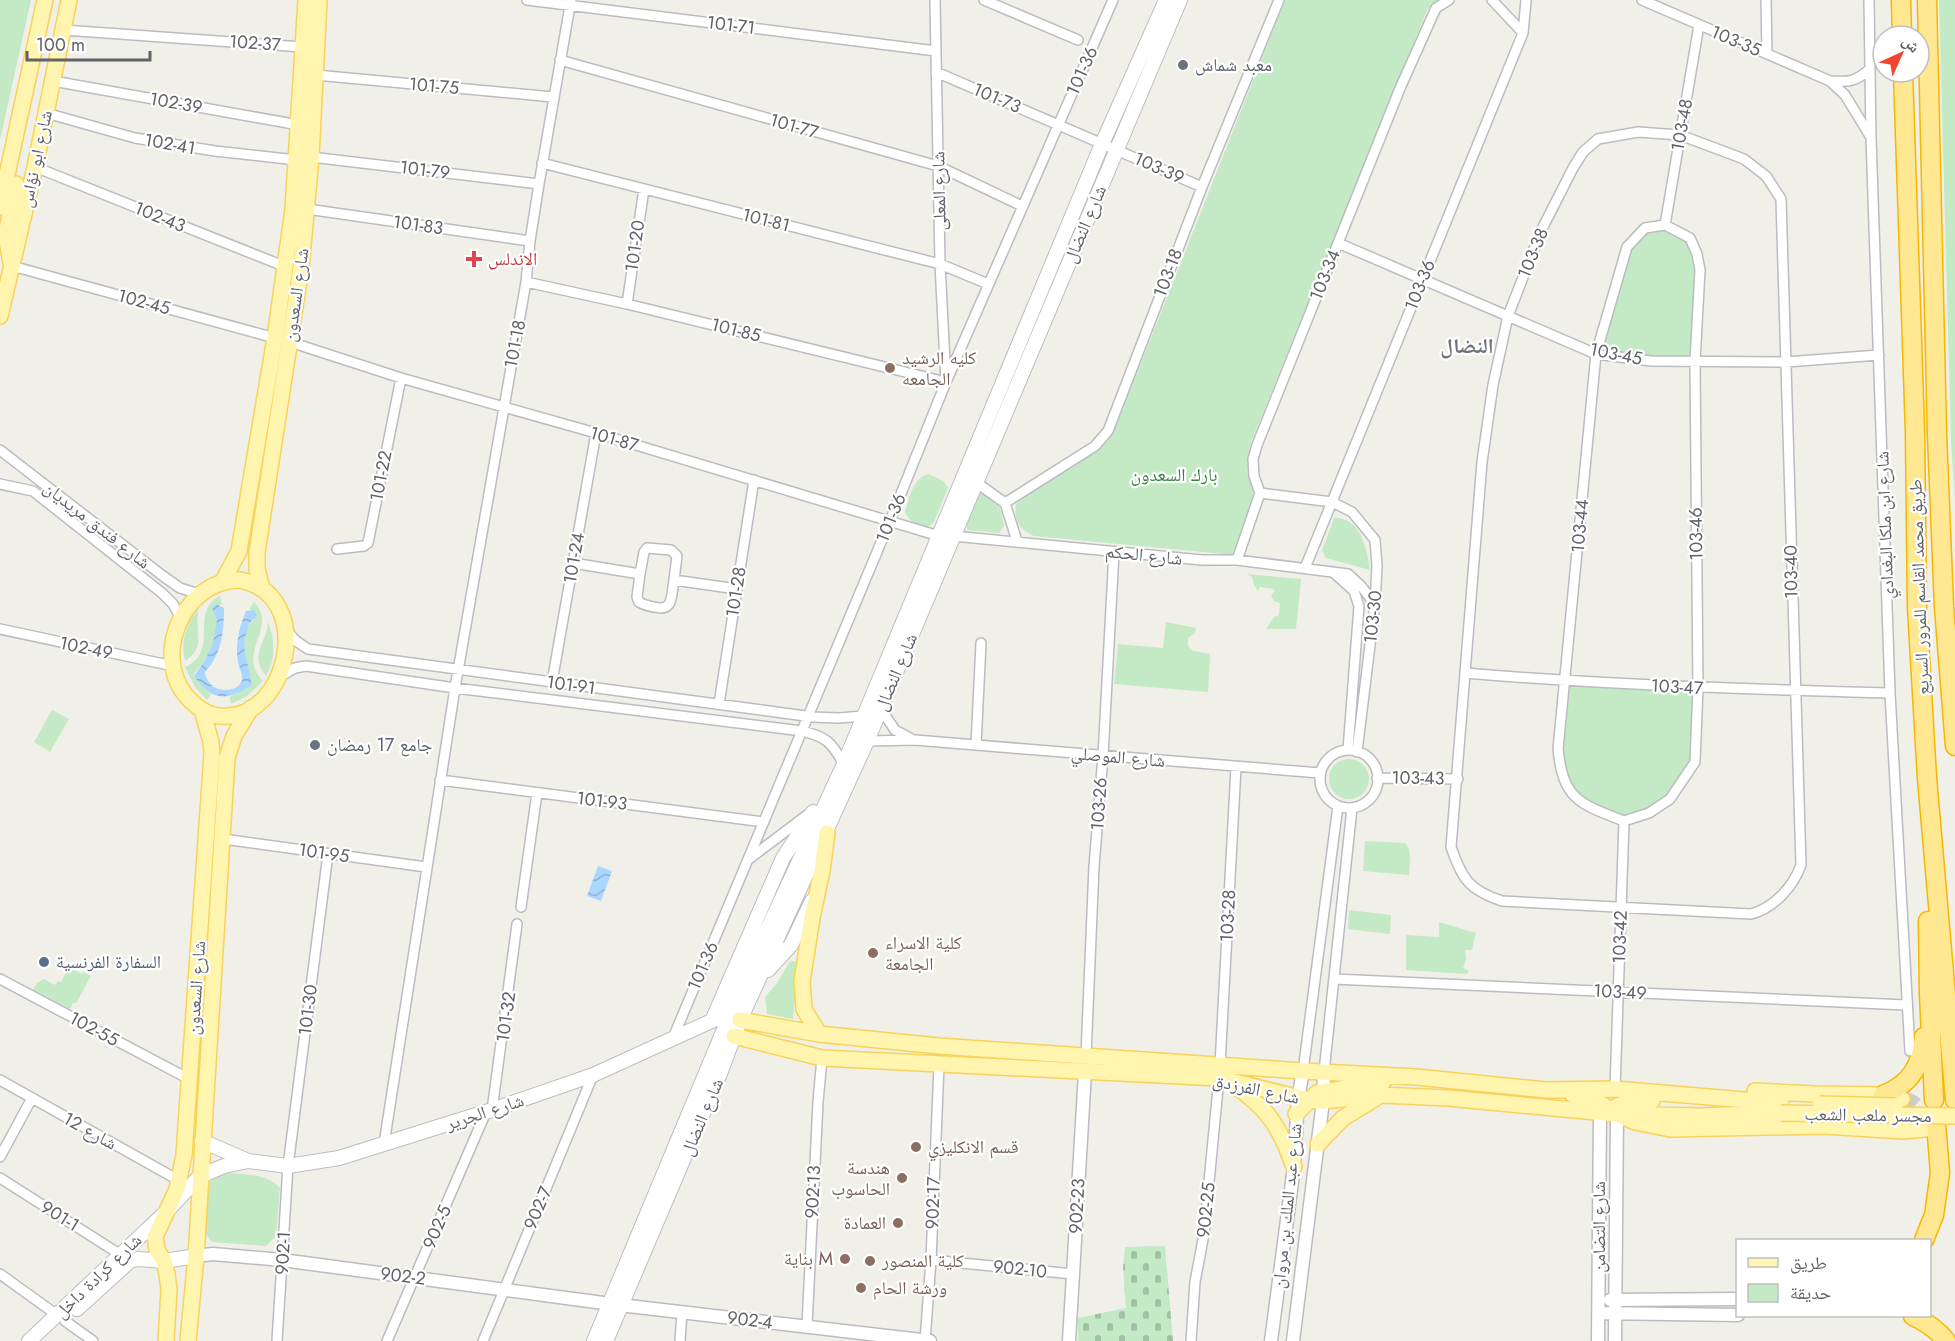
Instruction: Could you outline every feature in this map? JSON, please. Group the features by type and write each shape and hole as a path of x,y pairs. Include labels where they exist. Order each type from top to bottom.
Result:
{"highway":[{"path":"1901,0 1902,24"},
{"name":"طريق محمد القاسم للمرور السريع","path":"1927,0 1940,503 1944,607 1955,746"},
{"name":"طريق محمد القاسم للمرور السريع","path":"1903,84 1915,432 1917,608 1927,778 1955,1100"},
{"path":"1927,778 1929,993 1934,1100"},
{"path":"1883,1095 1898,1089 1911,1076 1918,1064 1922,1053 1929,993"},
{"path":"1924,1239 1934,1215 1940,1173 1936,1126"},
{"path":"1915,1317 1926,1322 1946,1341"}],"main road":[{"name":"شارع ابو نؤاس","path":"0,207 45,0"},
{"name":"شارع ابو نؤاس","path":"0,316 69,0"},
{"name":"شارع السعدون","path":"223,581 239,551 283,340 301,268 307,209 299,125 306,0"},
{"name":"شارع السعدون","path":"262,588 257,569 257,552 283,340 286,267 315,75 319,0"},
{"name":"شارع النضال","path":"732,1026 762,975 867,741 1102,144 1166,0"},
{"name":"شارع النضال","path":"606,1341 616,1304 732,1026 767,931 946,536 977,483 1180,0"},
{"path":"8,174 14,172 17,177 6,235 12,266"},
{"path":"223,581 247,581 262,588 278,606 286,630 286,654 281,671 269,692 251,708 237,715 219,717 202,710 186,696 177,684 173,666 174,642 181,619 190,602 199,594 223,581"},
{"name":"شارع السعدون","path":"188,1341 196,1256 227,758 234,736 251,708"},
{"name":"شارع السعدون","path":"166,1341 170,1290 164,1261 157,1250 155,1237 180,1181 184,1155 212,754 202,710"},
{"path":"712,1021 783,858 814,810 828,798"},
{"path":"819,1034 804,1009 802,981 827,832"},
{"path":"762,975 791,945 817,890"},
{"path":"754,925 767,931"},
{"name":"شارع الجرير","path":"202,1141 248,1161 288,1166 339,1158 489,1111 593,1075 719,1018 732,1026"},
{"name":"شارع الفرزدق","path":"732,1026 939,1046 1086,1056 1221,1074 1310,1101 1382,1095 1448,1098 1609,1112 1700,1116 1781,1108"},
{"name":"شارع الفرزدق","path":"732,1026 822,1058 1085,1072 1221,1074 1324,1072 1416,1077 1546,1090 1618,1090 1781,1108"},
{"path":"1221,1074 1257,1101 1266,1111 1285,1142 1294,1167"},
{"path":"1310,1101 1416,1077"},
{"path":"1618,1090 1634,1085 1650,1084 1814,1094 1883,1095 1902,1099"},
{"path":"1546,1090 1583,1097 1609,1112 1635,1122 1670,1129 1936,1126"},
{"path":"1318,1144 1343,1118 1382,1095"},
{"name":"مجسر ملعب الشعب","path":"1781,1108 1955,1107"},
{"name":"مجسر ملعب الشعب","path":"1781,1108 1955,1116"},
{"name":"شارع الجرير","path":"167,1211 200,1176 224,1166 248,1161"},
{"name":"شارع كرادة داخل","path":"43,1341 61,1318 121,1255 167,1211"},
{"name":"شارع كرادة داخل","path":"29,1341 61,1318 131,1260 164,1261 196,1256"},
{"name":"شارع النضال","path":"594,1341 616,1304"}],"street":[{"name":"101-71","path":"527,0 571,2 936,51"},
{"name":"شارع المعلى","path":"935,0 940,264 946,382"},
{"path":"984,0 1078,40"},
{"name":"101-36","path":"673,1038 946,382 1113,0"},
{"name":"103-18","path":"1005,503 1095,446 1108,431 1202,187 1279,0"},
{"name":"103-34","path":"1260,493 1254,476 1252,459 1401,86 1436,8 1449,0"},
{"path":"1492,0 1523,33"},
{"name":"103-36","path":"1305,568 1523,33 1526,0"},
{"name":"103-35","path":"1642,0 1830,81 1845,95 1871,138"},
{"path":"1766,0 1767,54"},
{"name":"شارع ابن ملكا البغدادي","path":"1869,0 1871,138 1890,693 1910,1051"},
{"name":"101-18","path":"384,1144 458,669 526,282 542,163 571,2"},
{"name":"103-48","path":"1665,225 1699,25"},
{"name":"102-37","path":"64,30 302,47"},
{"name":"101-77","path":"560,60 938,166 1022,206"},
{"name":"103-35","path":"1830,81 1850,82 1870,69"},
{"name":"101-73","path":"936,72 1102,144"},
{"name":"101-75","path":"315,75 554,97"},
{"name":"102-39","path":"53,81 299,125"},
{"name":"102-41","path":"46,113 135,138 215,151 303,159"},
{"name":"103-38","path":"1458,779 1482,462 1508,316 1541,231 1583,152 1598,139 1638,132 1680,135"},
{"name":"103-40","path":"1458,779 1451,847 1458,868 1469,884 1483,895 1502,902 1751,914 1768,907 1791,883 1801,865 1781,199 1766,176 1744,159 1680,135"},
{"name":"103-39","path":"1102,144 1202,187"},
{"name":"101-79","path":"303,159 539,184"},
{"name":"101-81","path":"542,163 940,264 988,284"},
{"name":"102-43","path":"34,167 286,267"},
{"name":"101-20","path":"627,304 644,189"},
{"name":"101-83","path":"307,209 530,241"},
{"name":"103-44","path":"1624,821 1595,810 1570,793 1560,772 1558,749 1596,354 1628,247 1645,228 1665,225"},
{"name":"103-46","path":"1624,821 1649,813 1670,799 1695,762 1698,688 1695,361 1700,270 1690,238 1665,225"},
{"name":"103-45","path":"1338,243 1596,354 1651,361 1786,362 1879,355"},
{"name":"102-45","path":"12,266 283,340"},
{"name":"101-85","path":"526,282 627,304 946,382"},
{"name":"101-87","path":"283,340 400,378 946,536"},
{"name":"101-22","path":"337,549 360,547 368,543 400,378"},
{"name":"101-24","path":"552,682 596,433"},
{"name":"شارع فندق مريديان","path":"0,450 180,588 199,594"},
{"name":"101-28","path":"719,704 754,480"},
{"path":"33,491 40,481"},
{"path":"977,483 1005,503 1017,541"},
{"path":"0,484 33,491 173,603 181,619"},
{"path":"1237,560 1260,493 1332,502"},
{"name":"103-30","path":"1332,502 1352,512 1375,540 1377,566 1375,604 1352,751"},
{"name":"شارع الحكم","path":"946,536 1202,560 1237,560 1348,574 1375,604"},
{"path":"647,548 671,550 677,556 670,604 667,608 662,609 639,602 637,597 640,574 644,552 647,548"},
{"name":"103-26","path":"1086,1056 1094,866 1103,756 1114,552"},
{"path":"129,567 137,556"},
{"path":"573,563 640,574"},
{"name":"103-30","path":"1334,573 1354,591 1359,606 1352,751"},
{"path":"674,580 737,589"},
{"name":"102-49","path":"0,629 173,666"},
{"name":"101-91","path":"286,630 308,649 808,716 839,718 863,716"},
{"path":"976,745 981,644"},
{"name":"101-91","path":"277,678 288,671 306,666 455,688 802,731 828,740 844,764"},
{"name":"103-47","path":"1465,673 1698,688 1890,693"},
{"name":"شارع الموصلي","path":"880,708 895,730 915,740"},
{"name":"شارع الموصلي","path":"867,741 915,740 1320,773"},
{"path":"1352,751 1371,761 1377,778 1373,794 1360,806 1352,808 1338,806 1327,798 1321,787 1320,773 1330,757 1338,752 1352,751"},
{"name":"103-28","path":"1221,1074 1236,767"},
{"name":"103-43","path":"1377,778 1458,779"},
{"name":"101-93","path":"440,780 764,822"},
{"path":"520,907 537,793"},
{"path":"1303,1071 1338,806"},
{"path":"1324,1072 1352,808"},
{"path":"747,861 814,810"},
{"name":"103-42","path":"1618,1090 1618,992 1624,821"},
{"name":"101-95","path":"223,839 426,867"},
{"name":"101-30","path":"288,1166 328,854"},
{"name":"101-32","path":"489,1111 517,924"},
{"name":"102-55","path":"0,979 189,1079"},
{"name":"103-49","path":"1334,979 1906,1005"},
{"name":"902-13","path":"807,1326 822,1058"},
{"name":"902-17","path":"927,1341 939,1065"},
{"name":"شارع عبد الملك بن مروان","path":"1293,1341 1318,1144 1303,1071"},
{"name":"902-23","path":"1069,1341 1085,1072"},
{"name":"شارع عبد الملك بن مروان","path":"1271,1341 1294,1167 1310,1101 1324,1072"},
{"name":"902-25","path":"1191,1341 1195,1282 1204,1234 1221,1074"},
{"name":"902-7","path":"483,1341 593,1075"},
{"name":"شارع 12","path":"0,1080 180,1181"},
{"path":"0,1157 32,1098"},
{"name":"902-5","path":"387,1341 489,1111"},
{"name":"شارع التضامن","path":"1598,1341 1598,1299 1609,1112"},
{"name":"شارع التضامن","path":"1609,1112 1616,1300 1615,1341"},
{"name":"902-1","path":"278,1341 288,1166"},
{"name":"901-1","path":"0,1178 121,1255"},
{"name":"902-2","path":"196,1256 213,1254 282,1260 616,1304"},
{"name":"902-10","path":"931,1260 1073,1274"},
{"path":"0,1274 93,1341"},
{"path":"1598,1299 1736,1299"},
{"name":"902-4","path":"616,1304 927,1341"},
{"path":"680,1341 682,1312"},
{"path":"1598,1313 1736,1315"},
{"path":"1274,1317 1296,1320"}],"green space":[{"path":"0,0 31,0 0,140"},
{"name":"بارك السعدون","path":"1285,0 1441,0 1428,8 1251,442 1247,458 1254,492 1235,555 1034,536 1021,527 1016,514 1016,504 1107,442 1120,416"},
{"path":"1939,0 1955,0 1955,503 1951,441"},
{"path":"1665,225 1690,238 1697,254 1695,361 1596,354 1627,247 1645,228"},
{"path":"929,474 943,481 948,488 934,522 928,527 912,522 905,513 910,495 919,479"},
{"path":"979,489 1000,508 1004,526 999,533 968,530 965,525"},
{"path":"1334,518 1343,519 1356,528 1367,553 1370,570 1326,558 1322,551"},
{"path":"1247,574 1301,579 1296,629 1266,629 1274,617 1279,615 1280,603 1274,601 1271,595 1274,589 1260,587 1258,591 1252,577"},
{"path":"220,596 222,605 220,604 219,608 215,638 211,649 194,674 211,694 207,700 195,687 185,667 196,660 201,651 206,612 211,603"},
{"path":"254,602 260,611 262,621 253,660 256,671 263,681 247,696 231,704 230,697 253,684 246,660 245,641 249,626 254,620 251,609 249,610"},
{"path":"199,609 198,643 196,650 185,661 183,647 185,633"},
{"path":"268,622 273,649 272,663 266,676 261,668 258,655"},
{"path":"1166,622 1196,628 1195,633 1188,638 1188,646 1193,651 1210,654 1208,692 1114,684 1118,644 1163,648"},
{"path":"1565,681 1693,691 1697,718 1695,762 1670,799 1624,821 1570,798 1558,749"},
{"path":"52,710 69,719 50,752 34,742"},
{"path":"1349,759 1363,765 1369,779 1363,793 1349,799 1335,793 1329,779 1335,765"},
{"path":"1365,841 1405,843 1410,854 1409,875 1363,871"},
{"path":"1349,910 1391,915 1390,934 1348,929"},
{"path":"1439,922 1476,933 1472,950 1465,950 1466,959 1463,968 1469,971 1467,974 1406,970 1406,935 1439,937"},
{"path":"789,962 798,962 793,1019 767,1014 765,997 778,982"},
{"path":"69,967 91,976 76,1003 73,1003 70,1009 33,990 37,983 44,979 55,985 58,981 61,982"},
{"path":"229,1173 263,1177 280,1188 276,1236 266,1246 212,1242 206,1235 208,1184 214,1178"},
{"path":"1165,1246 1173,1341 1078,1341 1078,1318 1126,1308 1123,1268 1125,1247"}],"water":[{"path":"216,604 224,608 222,634 215,658 205,672 209,682 218,689 230,690 240,684 242,678 237,643 240,630 246,611 254,610 257,616 249,625 245,643 252,685 227,696 207,691 194,676 213,643 217,620 212,608"},
{"path":"598,866 612,871 601,901 587,896"}],"tunnel":[{"path":"1902,1099 1917,1106 1919,1118 1916,1123"}],"place":[{"name":"معبد شماش","path":"1183,65"},
{"name":"الاندلس","path":"474,259"},
{"name":"كليه الرشيد الجامعه","path":"890,368"},
{"name":"جامع 17 رمضان","path":"315,745"},
{"name":"كلية الاسراء الجامعة","path":"873,953"},
{"name":"السفارة الفرنسية","path":"44,962"},
{"name":"قسم الانكليزي","path":"916,1147"},
{"name":"هندسة الحاسوب","path":"902,1178"},
{"name":"العمادة","path":"898,1223"},
{"name":"بناية M","path":"845,1259"},
{"name":"كلية المنصور","path":"870,1261"},
{"name":"ورشة الحام","path":"861,1288"}],"district":[{"name":"النضال","path":"1467,346"}]}
